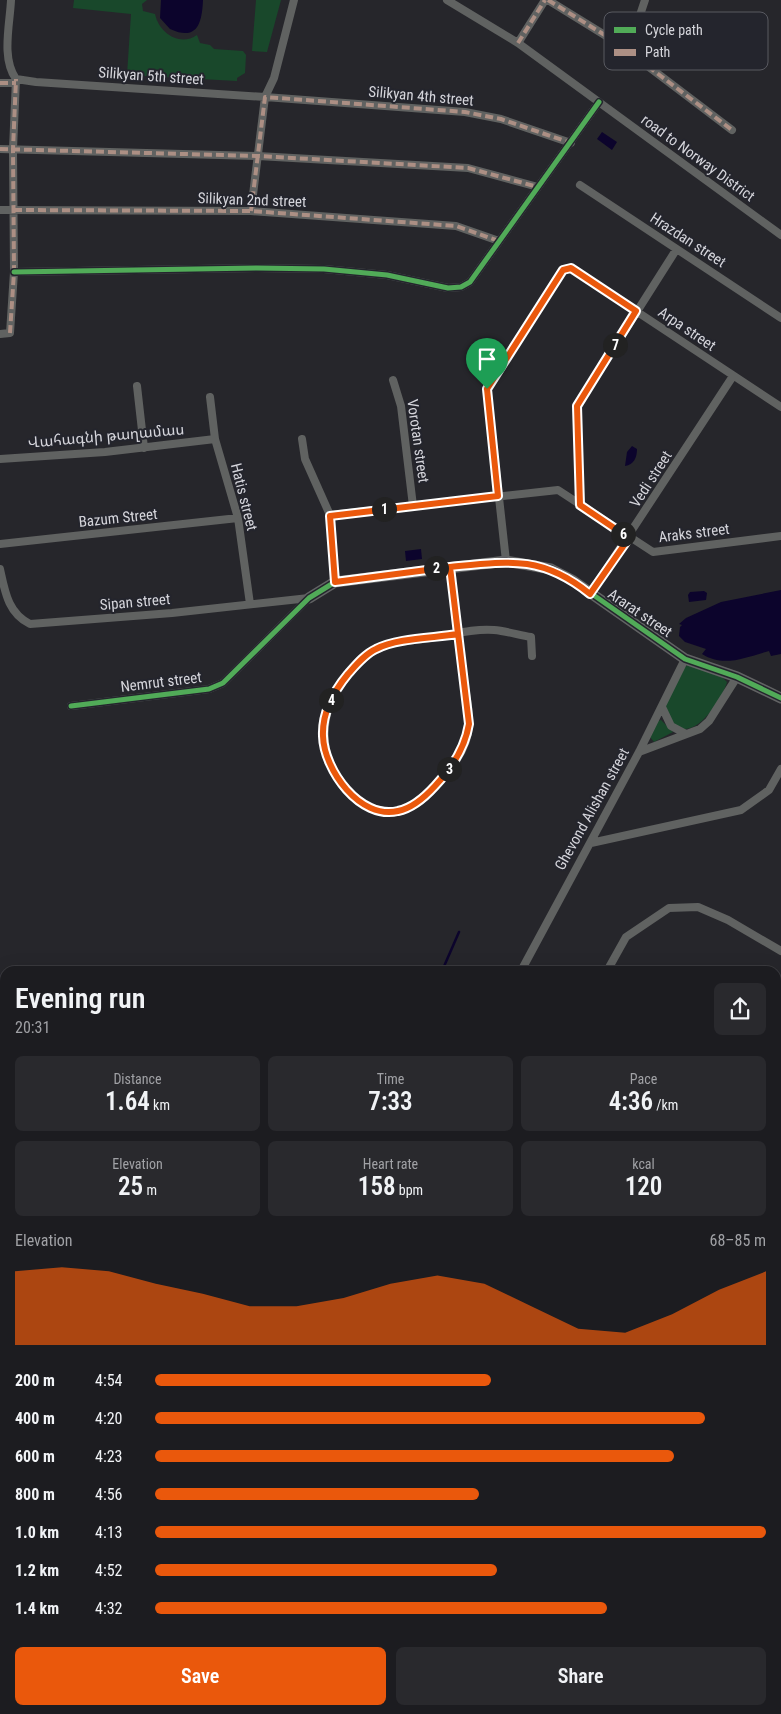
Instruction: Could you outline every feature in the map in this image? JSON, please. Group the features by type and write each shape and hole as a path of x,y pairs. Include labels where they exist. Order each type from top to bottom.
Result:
{"street":[{"path":"0,334 10,334 14,272 13,149 16,81 10,71 8,53 11,0"},
{"path":"251,212 265,97 274,78 294,0"},
{"path":"14,272 257,268 324,269 387,274 448,288 461,287 470,282 599,102 518,43 447,0"},
{"path":"518,43 546,0 604,35"},
{"path":"641,12 645,0"},
{"path":"653,70 732,130"},
{"name":"Silikyan 5th street","path":"0,83 16,81 36,82 265,97"},
{"name":"Silikyan 4th street","path":"265,97 465,112 501,119 571,143"},
{"name":"road to Norway District","path":"599,102 781,235"},
{"path":"0,149 258,156 468,168 538,188"},
{"name":"Hrazdan street","path":"580,185 781,318"},
{"name":"Silikyan 2nd street","path":"0,210 251,212 456,226 499,241"},
{"path":"580,505 577,406 676,250"},
{"name":"Arpa street","path":"506,561 487,389 563,270 571,268 781,407"},
{"name":"Vedi street","path":"590,594 629,538 733,376"},
{"name":"Vorotan street","path":"393,380 401,406 413,506"},
{"path":"137,386 144,448"},
{"name":"Hatis street","path":"210,397 215,439 238,518 250,604"},
{"name":"Վահագնի թաղամաս","path":"0,459 144,448 215,439"},
{"path":"302,439 305,460 330,516 335,582"},
{"name":"Araks street","path":"330,516 558,490 653,552 781,536"},
{"name":"Bazum Street","path":"0,544 238,518"},
{"name":"Ararat street","path":"309,598 335,582 450,567 506,561 551,569 572,580 684,658 737,677 781,698"},
{"path":"450,567 458,634 469,724 466,738 455,761 426,796 407,808 388,812 356,798 337,778 324,745 324,719 338,689 354,668 375,649 388,644 458,634 493,629 530,638 532,656"},
{"name":"Sipan street","path":"0,569 11,610 20,619 30,624 309,598"},
{"name":"Nemrut street","path":"71,706 209,689 236,673 309,598"},
{"name":"Ghevond Alishan street","path":"524,966 639,752 684,658"},
{"path":"639,752 686,734 694,733 709,721 737,677"},
{"path":"662,707 670,726 686,734"},
{"path":"591,843 741,810 769,790 781,769"},
{"path":"610,966 626,937 669,908 698,907 728,920 781,951"}],"green space":[{"path":"74,0 147,0 142,4 143,11 155,14 161,27 171,36 177,39 184,39 197,35 200,43 210,45 214,49 243,51 246,55 245,73 237,78 237,81 127,75 131,14 73,8"},
{"path":"256,0 281,0 267,52 252,51"},
{"path":"689,665 722,677 727,682 714,708 699,724 682,729 674,724 666,707 670,693 679,676 684,667"},
{"path":"661,720 673,732 654,742 650,737 658,721"}],"shaded area":[{"path":"161,0 203,0 200,22 197,28 187,33 170,29 160,18"},
{"path":"602,132 617,142 612,150 597,139"},
{"path":"632,446 637,449 636,458 631,464 625,466 627,452"},
{"path":"421,549 422,559 406,561 405,551"},
{"path":"781,590 781,654 771,656 769,651 735,660 719,660 702,654 706,649 685,642 679,636 682,625 679,624 686,618 721,602"},
{"path":"704,591 707,593 706,600 689,602 688,595 690,592"}],"waterway":[{"path":"444,966 459,932"}],"marked path":[{"path":"518,43 545,0"},
{"path":"548,0 604,35"},
{"path":"653,70 732,130"},
{"path":"10,333 14,272 13,149 16,79"},
{"path":"0,83 16,83"},
{"path":"251,211 265,97 465,112 501,119 571,143"},
{"path":"0,149 258,156 468,168 538,187"},
{"path":"14,210 251,211 456,226 499,241"}],"cycle path":[{"path":"14,272 257,268 324,269 387,275 448,288 461,287 470,282 599,102"},
{"path":"71,706 209,689 223,683 309,598 335,582 506,561 551,569 572,580 685,659 737,677 781,698"}],"route":[{"path":"487,389 498,496 330,516 335,582 450,567 469,724 466,738 455,761 426,796 407,808 388,812 366,804 346,790 337,778 326,754 323,736 324,719 332,698 343,680 375,649 388,644 458,634 450,567 506,561 528,564 551,569 572,580 590,594 629,538 580,505 577,406 636,311 571,268 563,270 487,389"}]}
